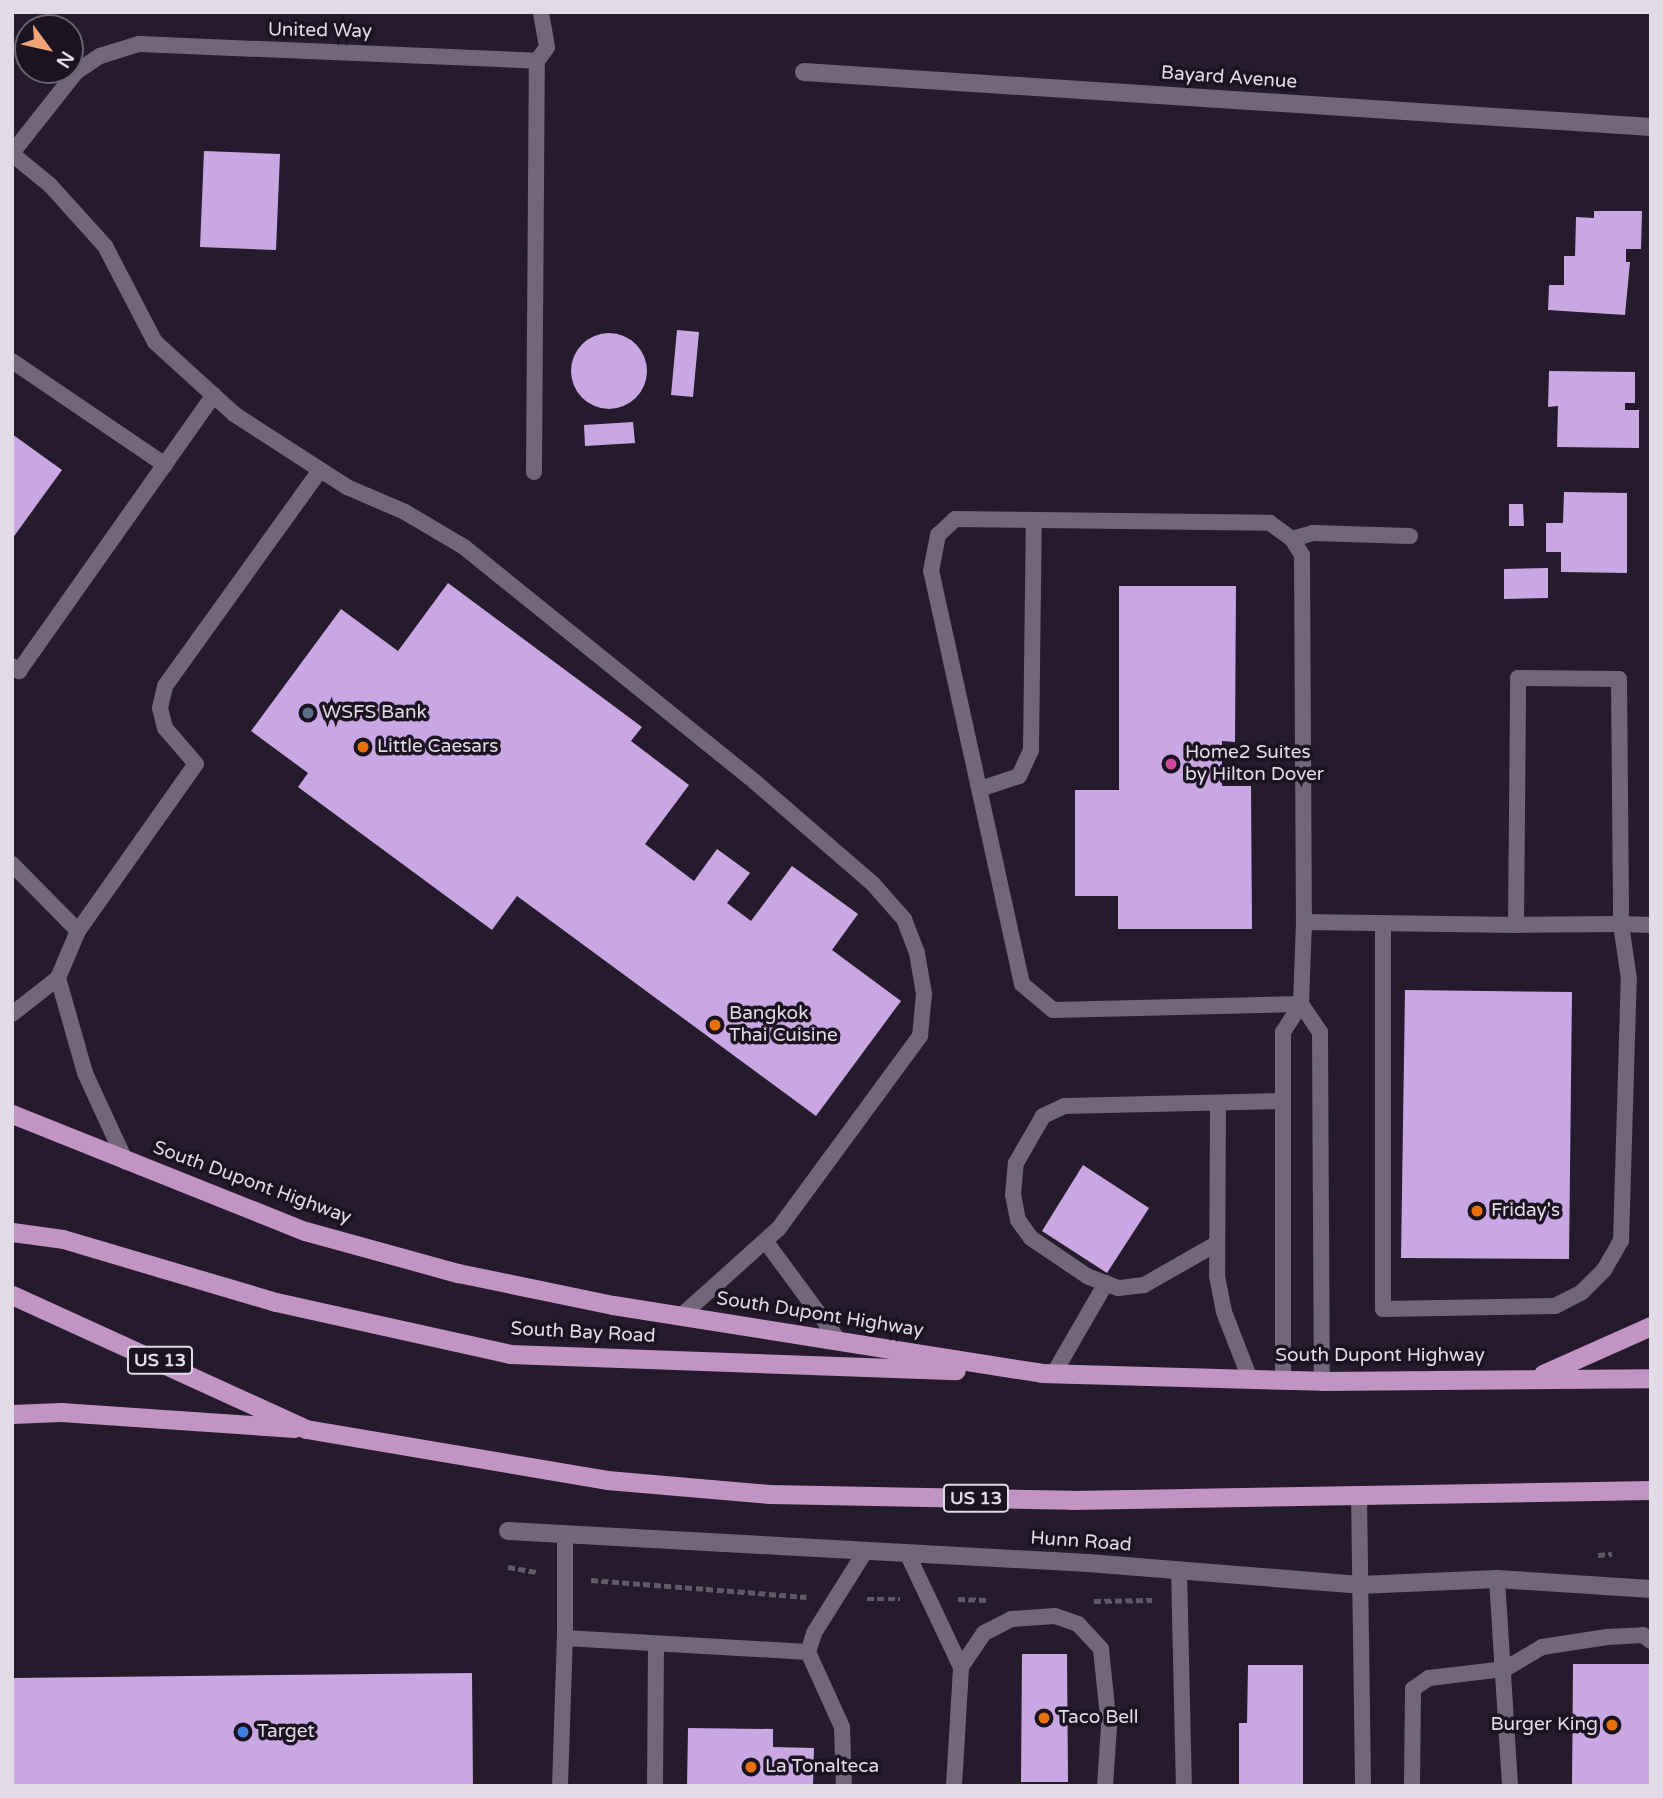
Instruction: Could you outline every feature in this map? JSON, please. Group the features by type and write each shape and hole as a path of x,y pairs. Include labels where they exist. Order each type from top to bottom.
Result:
{"highway":[{"name":"South Dupont Highway","path":"12,1114 126,1162 305,1231 458,1273 681,1316 1047,1373 1322,1381 1651,1378"},
{"name":"South Bay Road","path":"12,1232 63,1239 276,1302 510,1354 1047,1373"},
{"name":"US 13","path":"12,1295 306,1429 607,1480 769,1494 1071,1500 1651,1490"},
{"path":"1533,1378 1651,1326"},
{"path":"12,1413 61,1412 306,1429"}],"street":[{"name":"Bayard Avenue","path":"804,72 1651,127"},
{"name":"Hunn Road","path":"508,1531 866,1550 1179,1570 1360,1585 1497,1579 1651,1589"}],"lane":[{"path":"534,472 537,61 547,47 541,12"},
{"name":"United Way","path":"12,153 76,72 100,55 139,44 537,61"},
{"path":"12,153 50,185 105,246 155,342 214,395 320,470 464,547 765,790 873,884 904,919 917,953 924,994 920,1036 834,1158 766,1242 681,1316"},
{"path":"12,361 165,465"},
{"path":"15,672 214,395"},
{"path":"12,1014 58,978 78,931 196,764 165,728 160,708 165,686 320,470"},
{"path":"1283,1380 1283,1032 1301,1004 1304,922 1302,555 1292,539 1270,523 955,519 938,535 931,571 1022,984 1034,998 1053,1010 1301,1004"},
{"path":"979,789 1019,776 1031,750 1034,520"},
{"path":"1292,539 1313,533 1410,536"},
{"path":"1383,923 1382,1309 1555,1306 1582,1292 1604,1270 1621,1241 1629,979 1620,924 1619,679 1518,678 1516,925"},
{"path":"12,864 78,931"},
{"path":"1304,922 1651,925"},
{"path":"58,978 85,1073 126,1162"},
{"path":"1301,1004 1320,1032 1322,1381"},
{"path":"1216,1244 1144,1285 1118,1288 1040,1245 1018,1220 1013,1195 1016,1163 1030,1133 1043,1116 1064,1107 1283,1101"},
{"path":"1218,1103 1216,1244 1224,1312 1250,1379"},
{"path":"766,1242 839,1341"},
{"path":"1047,1373 1106,1283"},
{"path":"1359,1495 1363,1786"},
{"path":"560,1786 565,1534"},
{"path":"844,1786 842,1727 808,1652 814,1633 866,1550"},
{"path":"907,1553 961,1667 954,1786"},
{"path":"1179,1570 1184,1786"},
{"path":"1497,1579 1505,1669 1510,1786"},
{"path":"961,1667 984,1633 1011,1619 1055,1616 1078,1624 1101,1649 1108,1726 1105,1786"},
{"path":"1412,1786 1413,1689 1429,1678 1505,1669 1542,1647 1607,1637 1643,1635 1651,1641"},
{"path":"565,1638 656,1646 808,1652"},
{"path":"655,1786 656,1646"}],"building":[{"path":"204,151 280,154 276,250 200,247"},
{"path":"1594,211 1642,211 1641,249 1626,249 1626,262 1630,262 1625,315 1548,310 1549,285 1564,285 1564,256 1575,256 1576,217 1594,218"},
{"path":"677,330 699,332 693,397 671,395"},
{"path":"609,333 623,336 636,344 644,357 647,371 644,385 636,398 623,406 609,409 595,406 582,398 574,385 571,371 574,357 582,344 595,336"},
{"path":"1549,371 1635,372 1635,403 1625,403 1625,410 1639,410 1639,448 1557,447 1558,406 1548,407"},
{"path":"633,422 635,443 585,446 584,425"},
{"path":"12,434 62,470 12,539"},
{"path":"1564,492 1627,493 1627,573 1561,572 1561,552 1546,552 1546,523 1563,523"},
{"path":"1509,504 1523,504 1524,526 1509,526"},
{"path":"1548,568 1548,598 1504,599 1504,569"},
{"path":"448,583 642,727 631,741 689,785 645,844 694,881 717,849 750,873 727,903 751,921 792,866 858,914 832,950 901,1001 816,1116 517,896 492,930 298,787 308,773 251,731 341,609 398,651"},
{"name":"Home2 Suites by Hilton Dover","path":"1119,586 1236,586 1235,742 1222,741 1222,786 1251,786 1252,929 1118,929 1118,896 1075,896 1075,790 1119,790"},
{"path":"1405,990 1572,992 1569,1259 1401,1258"},
{"path":"1083,1165 1149,1208 1107,1273 1042,1231"},
{"name":"Taco Bell","path":"1022,1654 1067,1654 1068,1782 1021,1782"},
{"name":"Burger King","path":"1573,1664 1651,1664 1651,1786 1572,1786"},
{"path":"1248,1665 1303,1665 1303,1786 1239,1786 1239,1723 1247,1723"},
{"name":"Target","path":"472,1673 473,1786 12,1786 12,1678"},
{"name":"La Tonalteca","path":"688,1728 773,1729 773,1747 814,1748 813,1786 687,1786"}],"place":[{"name":"WSFS Bank","path":"308,713"},
{"name":"Little Caesars","path":"363,747"},
{"name":"Home2 Suites by Hilton Dover","path":"1171,764"},
{"name":"Bangkok Thai Cuisine","path":"715,1025"},
{"name":"Friday's","path":"1477,1211"},
{"name":"Taco Bell","path":"1044,1718"},
{"name":"Burger King","path":"1612,1725"},
{"name":"Target","path":"243,1732"},
{"name":"La Tonalteca","path":"751,1767"}]}
